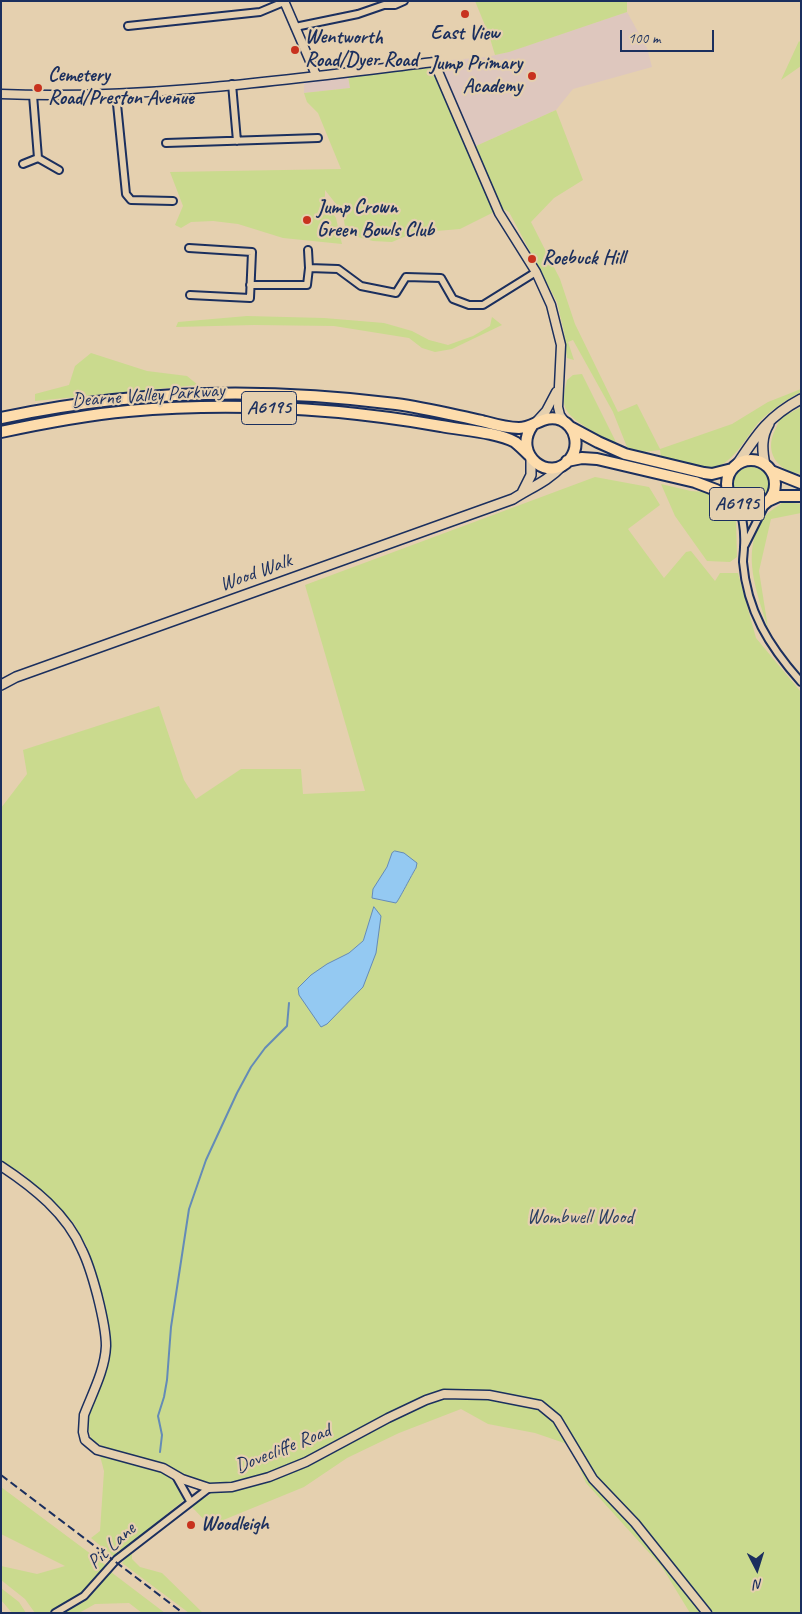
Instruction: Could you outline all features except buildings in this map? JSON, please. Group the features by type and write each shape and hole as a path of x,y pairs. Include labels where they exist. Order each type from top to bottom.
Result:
{"highway":[{"name":"Dearne Valley Parkway","path":"1,418 51,407 164,395 246,393 292,394 355,399 413,406 510,428 533,425"},
{"name":"Dearne Valley Parkway","path":"1,432 60,420 128,411 201,407 294,408 399,419 491,435 514,442 530,457"},
{"name":"A6195","path":"533,425 545,418 563,421 598,442 625,454 704,473 712,474 734,468"},
{"path":"530,457 526,440 533,425"},
{"path":"566,463 574,452 576,442 569,426"},
{"name":"A6195","path":"530,457 535,462 552,468 582,458 597,459 695,482 716,490 743,507 755,508 779,496 801,496"},
{"name":"A6195","path":"737,504 728,490 728,476 741,462 753,460 801,482"},
{"name":"A6195","path":"767,502 773,494 775,486 774,478 768,468"}],"main road":[{"path":"734,468 760,430 773,417 801,399"},
{"path":"768,468 762,446 766,428 773,417"},
{"path":"522,493 531,475 530,457"},
{"name":"Wood Walk","path":"1,685 16,677 512,499 532,490 566,463"}],"street":[{"path":"295,27 358,14 384,5 396,8 404,1"},
{"path":"128,26 260,12 284,2 316,75"},
{"path":"1,94 116,94 232,84 434,62 499,213 536,272 551,305 561,345 558,411 569,426"},
{"path":"232,84 237,141"},
{"path":"116,94 126,194 131,200 173,201"},
{"path":"33,95 38,158"},
{"path":"166,143 318,138"},
{"path":"23,164 38,158"},
{"path":"38,158 59,170"},
{"path":"189,248 252,252 250,298 190,295"},
{"path":"250,285 307,285 309,268 308,250"},
{"path":"309,268 338,269 361,286 396,293 406,277 441,278 453,299 468,305 483,305 536,272"},
{"path":"533,425 550,405 558,388"},
{"path":"744,546 767,502"},
{"path":"737,504 743,519 743,560 746,581 756,620 781,659 801,682"},
{"name":"Dovecliffe Road","path":"1,1166 28,1185 68,1225 82,1249 92,1275 104,1324 106,1347 97,1383 82,1423 85,1440 97,1450 163,1468 176,1476 209,1488 232,1487 268,1477 306,1462 388,1418 426,1400 444,1394 489,1395 540,1405 557,1419 593,1479 635,1523 707,1613"},
{"path":"176,1476 190,1501"},
{"name":"Pit Lane","path":"55,1613 84,1596 117,1559 209,1488"}],"shaded area":[{"name":"Jump Primary Academy","path":"627,12 647,48 652,67 573,89 556,110 476,146 439,61 487,57 508,52"},
{"path":"348,76 350,88 304,93 304,82"}],"green space":[{"path":"475,1 627,1 627,12 495,55"},
{"path":"799,41 801,43 801,66 781,80"},
{"path":"431,68 494,212 460,229 413,233 392,242 373,241 346,234 343,213 325,190 325,202 336,218 342,244 283,238 238,224 213,221 191,222 181,228 175,225 183,206 170,172 341,169 318,113 307,102 304,93 350,88 348,76"},
{"path":"556,110 583,180 554,198 531,222 560,279 575,324 618,412 637,404 660,449 732,424 768,402 801,389 801,392 779,405 760,421 731,458 716,467 701,467 661,457 660,450 642,452 627,447 613,412 573,340 568,342 574,360 567,358 564,332 557,302 509,212 501,208 476,146"},
{"path":"247,316 324,318 384,323 412,331 429,340 448,345 473,336 490,326 492,317 502,325 452,349 435,352 422,348 409,338 334,326 254,325 176,327 178,322"},
{"path":"91,353 147,371 187,376 198,385 35,401 35,394 69,385 75,366"},
{"path":"582,374 617,444 582,425 565,408 564,396 567,380 573,375"},
{"path":"801,407 801,474 779,465 772,453 771,446 772,438 780,420"},
{"path":"751,467 758,468 764,472 768,478 768,492 764,498 758,502 751,503 744,502 738,498 734,492 733,485 734,478 738,472 744,468"},
{"name":"Wombwell Wood","path":"595,477 649,487 660,505 628,529 664,578 686,552 691,551 715,581 720,573 738,573 756,638 801,692 801,1613 690,1613 662,1567 586,1483 570,1445 535,1433 488,1424 461,1409 399,1433 347,1458 304,1487 216,1523 213,1529 190,1505 210,1495 207,1487 116,1455 91,1439 86,1418 105,1373 109,1348 107,1323 97,1278 87,1247 73,1222 20,1171 1,1167 1,808 27,774 23,750 159,706 184,780 196,799 241,769 301,769 303,794 365,791 305,585","holes":["392,853 416,868 402,892 384,901 372,898 372,893 387,867","374,908 363,987 335,1015 327,964 349,953 363,941"]},
{"path":"661,484 691,491 706,492 727,507 736,518 737,557 730,562 707,561 675,516"},
{"path":"783,502 801,504 801,513 771,519 759,571 768,628 753,574 753,546 756,533 764,517"},
{"path":"100,1456 147,1467 164,1474 173,1481 184,1500 114,1557 91,1538 100,1531 104,1471"},
{"path":"1,1487 107,1566 83,1594 48,1613 35,1613 25,1599 1,1580 1,1566 37,1574 65,1566 1,1534"},
{"path":"132,1551 132,1559 140,1567 162,1573 203,1613 189,1613 122,1563"},
{"path":"111,1572 165,1613 142,1613 129,1603 95,1604 79,1613 64,1613 87,1600"},
{"path":"1,1588 19,1602 26,1613 12,1613 1,1600"}],"water":[{"path":"395,851 404,853 417,863 416,868 396,903 372,898 373,889 387,867 392,853"},
{"path":"374,907 381,916 376,953 363,987 327,1024 321,1027 299,995 298,988 311,975 327,964 349,953 363,941"}],"waterway":[{"path":"160,1452 162,1435 158,1416 167,1380 171,1327 189,1209 206,1160 237,1093 251,1067 265,1048 287,1026 289,1003"}],"railway":[{"path":"1,1475 183,1613"}],"place":[{"name":"East View","path":"465,14"},
{"name":"Wentworth Road/Dyer Road","path":"295,50"},
{"name":"Jump Primary Academy","path":"532,76"},
{"name":"Cemetery Road/Preston Avenue","path":"38,88"},
{"name":"Jump Crown Green Bowls Club","path":"307,220"},
{"name":"Roebuck Hill","path":"532,259"},
{"name":"Woodleigh","path":"191,1525"}]}
